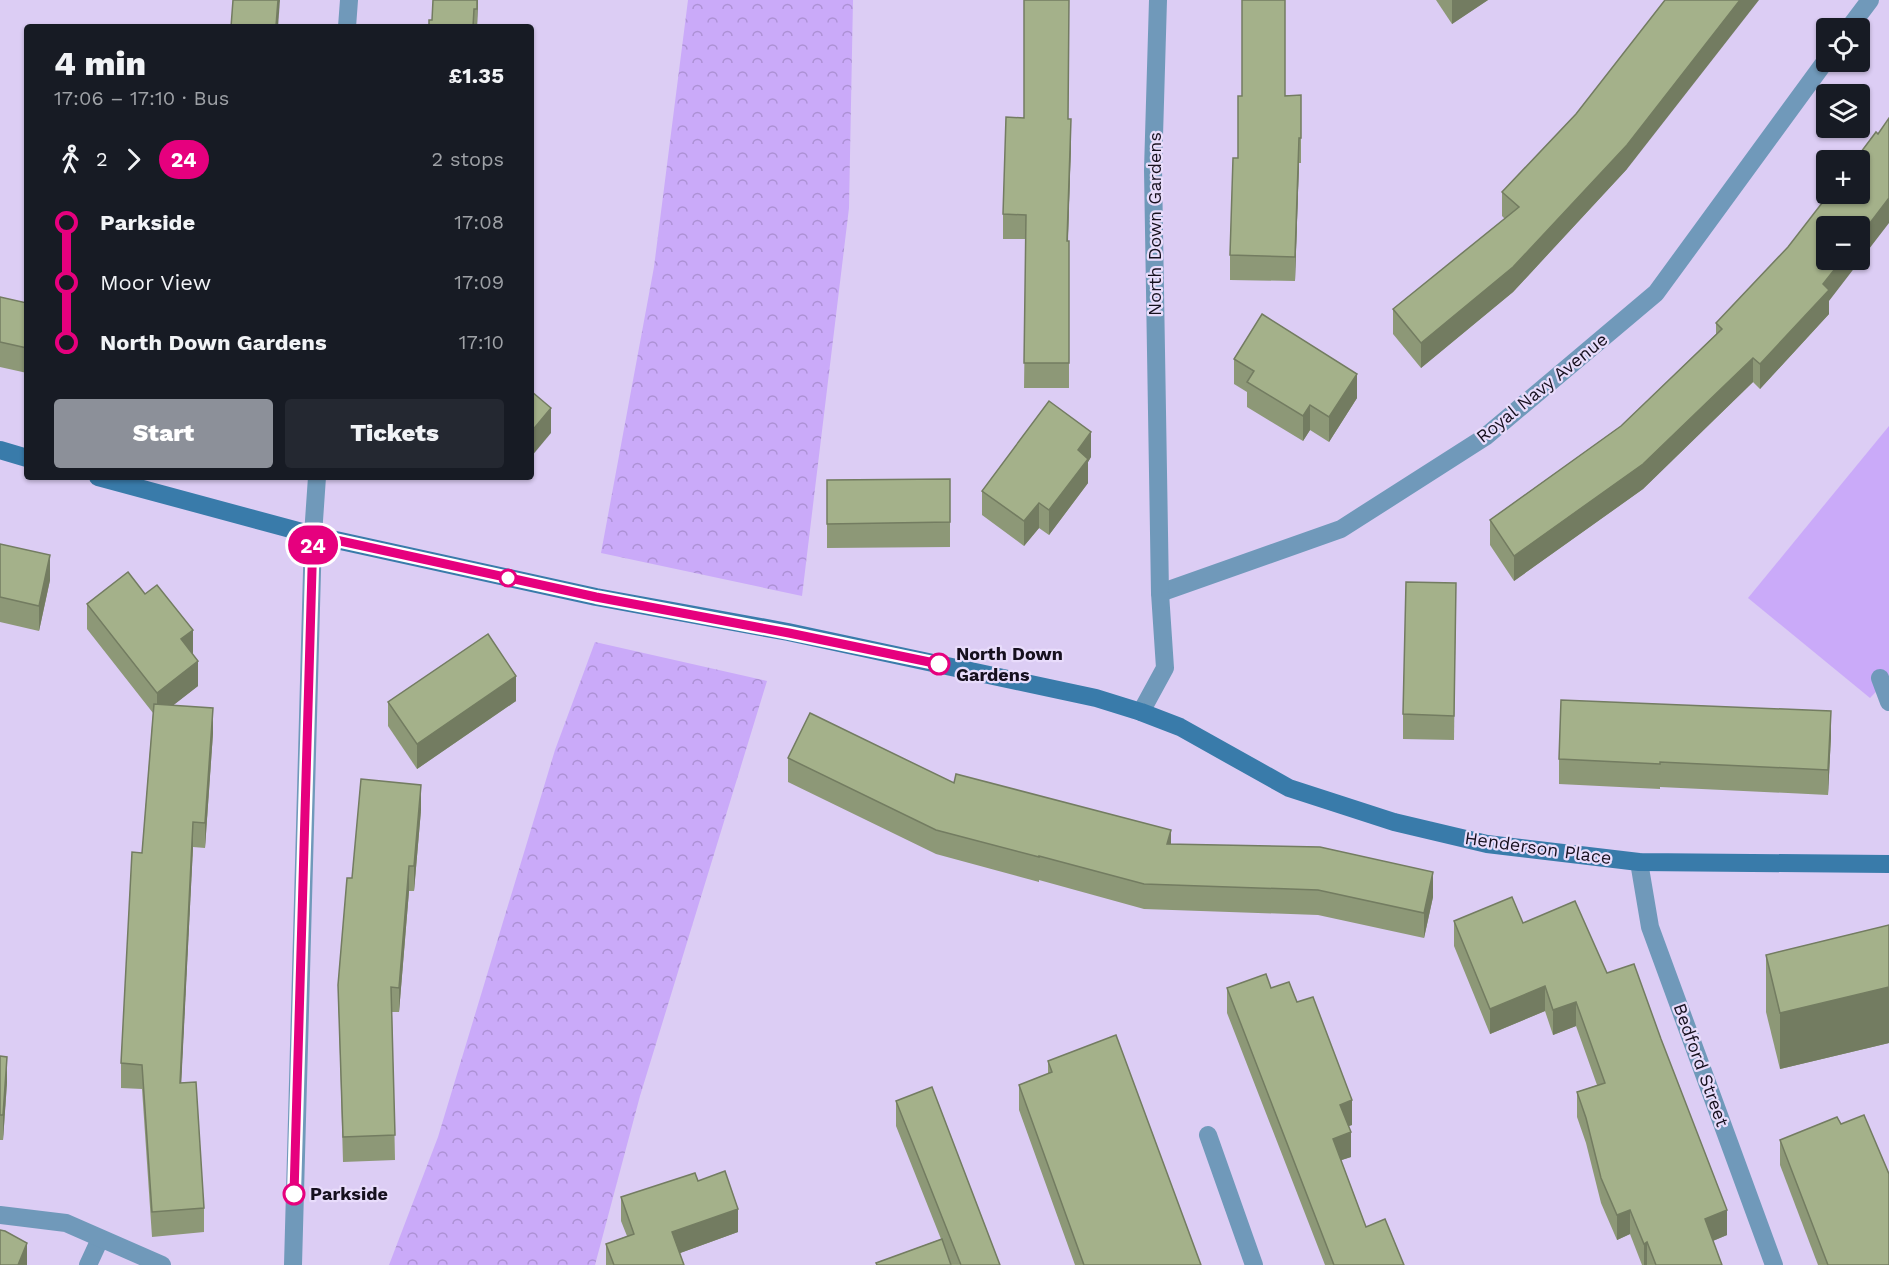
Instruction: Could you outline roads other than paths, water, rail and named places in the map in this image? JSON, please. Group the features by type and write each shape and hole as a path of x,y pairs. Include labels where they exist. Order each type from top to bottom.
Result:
{"street":[{"path":"347,24 349,0"},
{"name":"North Down Gardens","path":"1141,712 1165,668 1160,593 1153,170 1158,0"},
{"path":"1856,18 1870,0"},
{"name":"Royal Navy Avenue","path":"1160,593 1341,529 1485,437 1656,293 1817,72"},
{"path":"0,450 24,457"},
{"path":"109,480 313,535 596,597 778,630 969,670 1096,698 1141,712"},
{"path":"292,1265 313,535 317,480"},
{"path":"1880,678 1889,702"},
{"name":"Henderson Place","path":"1141,712 1180,727 1290,788 1394,822 1487,844 1639,862 1889,864"},
{"name":"Bedford Street","path":"1639,862 1650,927 1774,1265"},
{"path":"1208,1135 1254,1265"},
{"path":"0,1215 66,1223 162,1265"},
{"path":"88,1265 100,1239"}],"place":[{"name":"North Down Gardens","path":"939,664"},
{"name":"Parkside","path":"294,1194"}]}
